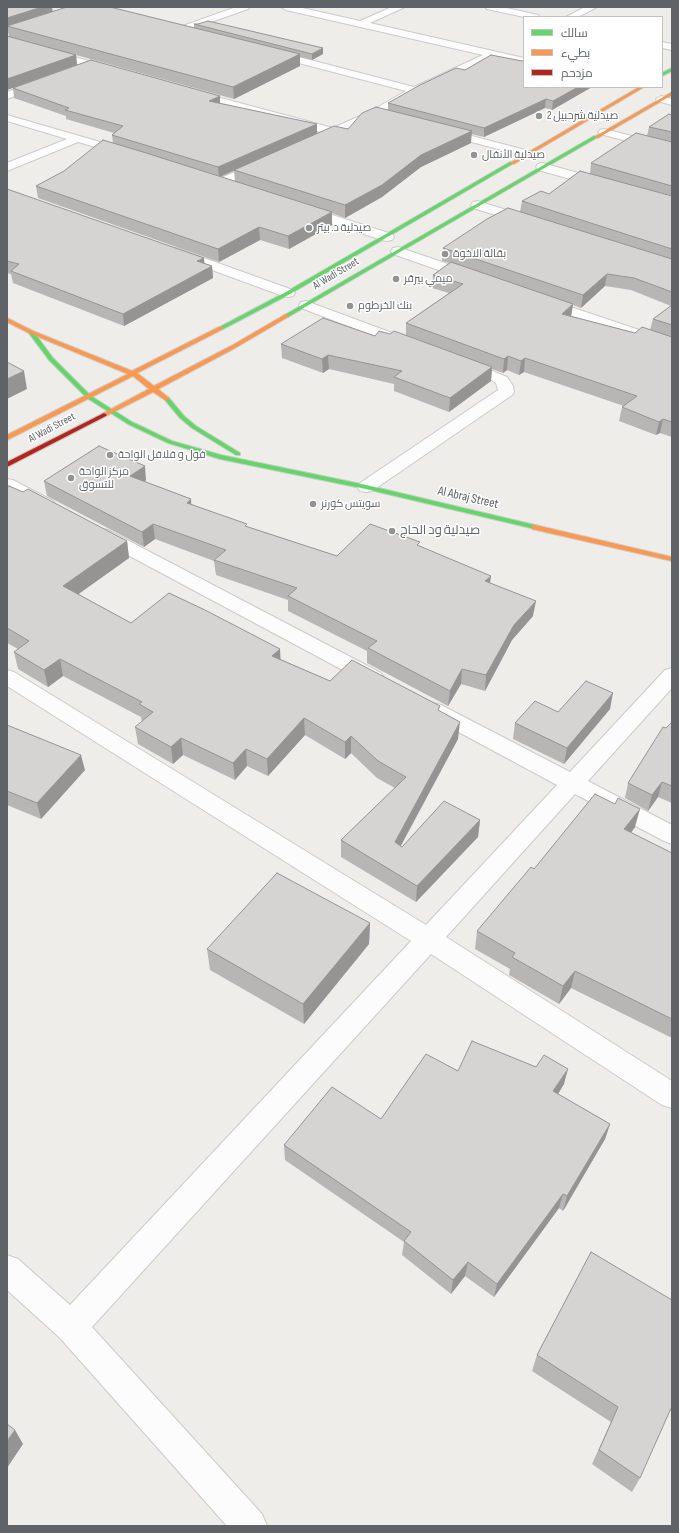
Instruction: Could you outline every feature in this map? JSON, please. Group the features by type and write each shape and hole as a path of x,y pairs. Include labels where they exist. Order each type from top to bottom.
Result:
{"main road":[{"path":"663,74 672,69"},
{"name":"Al Wadi Street","path":"7,438 134,374 288,293 529,154 636,88"},
{"name":"Al Wadi Street","path":"7,465 233,347 672,93"},
{"path":"7,320 31,332 59,342 134,374 156,388 165,396 182,417 194,427 258,466"},
{"name":"Al Abraj Street","path":"31,332 51,359 89,397 148,433 170,442 258,466 366,487 672,559"}],"street":[{"path":"195,34 176,29 245,7"},
{"path":"286,7 523,61"},
{"path":"361,24 400,7"},
{"path":"490,7 530,16"},
{"path":"573,16 592,7"},
{"path":"7,41 122,73"},
{"path":"263,51 415,90"},
{"path":"313,142 375,113 415,90 493,54"},
{"path":"77,70 91,65"},
{"path":"7,96 49,80"},
{"path":"182,90 334,132"},
{"path":"661,99 672,102"},
{"path":"375,113 390,117"},
{"path":"7,118 136,156"},
{"path":"429,127 529,154"},
{"path":"604,132 672,150"},
{"path":"7,167 77,139"},
{"path":"220,183 270,161"},
{"path":"542,167 611,187"},
{"path":"206,178 235,188"},
{"path":"477,205 537,224"},
{"path":"296,207 387,237"},
{"path":"164,248 288,293"},
{"path":"398,251 487,282"},
{"path":"531,297 672,346"},
{"path":"306,305 422,349"},
{"path":"366,487 506,392 502,380 452,360"},
{"path":"7,484 64,514"},
{"path":"85,525 388,686"},
{"path":"71,1327 672,675"},
{"path":"7,677 428,939 672,1096"},
{"path":"417,701 672,835"},
{"path":"7,1270 71,1327 250,1526"}],"building":[{"path":"7,7 42,7 7,18"},
{"path":"67,7 110,7 300,54 233,87 7,26"},
{"path":"208,21 323,48 312,54 194,24"},
{"path":"7,36 76,55 7,79"},
{"path":"491,55 523,60 523,88 576,88 553,101 546,99 484,128 388,103 420,85 456,68 465,70"},
{"path":"91,60 220,96 209,101 317,124 218,167 112,135 123,126 65,110 69,108 13,88"},
{"path":"376,107 472,131 421,155 382,185 345,205 234,170 334,126 348,129 362,113"},
{"path":"669,114 672,114 672,132 649,127"},
{"path":"636,133 672,142 672,186 591,163"},
{"path":"103,140 332,212 288,236 259,227 218,249 36,186 64,171"},
{"path":"580,171 672,196 672,249 522,201 541,191 549,194"},
{"path":"7,189 204,258 197,261 212,266 123,314 11,271 19,264 7,261"},
{"path":"508,208 672,259 672,292 634,278 607,274 583,295 443,248 487,219"},
{"path":"451,262 573,304 562,314 635,333 642,327 672,337 672,422 663,419 659,422 622,407 637,396 525,358 521,361 508,356 504,359 406,323 463,284 433,275"},
{"path":"672,305 672,325 653,319"},
{"path":"323,318 375,336 379,331 390,334 394,331 492,367 450,398 394,377 402,371 328,355 322,359 281,344"},
{"path":"7,362 24,371 7,379"},
{"path":"99,446 145,466 130,476 191,499 187,503 247,524 245,526 337,556 370,524 420,542 417,545 491,576 485,581 536,601 514,625 486,675 462,669 450,691 368,648 377,641 288,596 297,588 214,560 226,550 153,524 142,532 44,481"},
{"path":"9,486 23,492 28,489 127,541 63,586 131,623 169,593 280,649 272,656 330,681 352,660 440,706 438,710 460,722 395,842 402,847 444,801 480,820 417,886 341,840 406,777 378,761 351,736 345,742 304,718 267,759 246,749 233,763 181,738 171,747 135,727 153,712 139,704 142,702 60,659 44,670 14,652 29,641 7,628 7,487"},
{"path":"586,681 613,693 567,748 515,723 535,701 558,712"},
{"path":"672,722 672,786 662,782 652,795 628,783 663,727 666,728"},
{"path":"7,725 81,755 37,803 7,791"},
{"path":"595,794 615,804 618,798 640,809 624,829 672,853 672,1019 575,971 563,986 512,957 515,953 477,931 531,867 534,869"},
{"path":"277,873 370,923 303,1004 207,949"},
{"path":"472,1041 536,1067 544,1055 568,1069 553,1091 610,1124 567,1196 563,1194 497,1284 468,1262 453,1280 404,1241 411,1232 284,1145 332,1087 381,1119 426,1054 458,1071"},
{"path":"591,1252 672,1300 672,1406 640,1478 599,1450 618,1407 537,1355"},
{"path":"7,1424 15,1430 7,1441"}],"traffic: fast":[{"path":"663,74 672,69"},
{"path":"286,316 596,137"},
{"path":"221,328 288,293 512,163"},
{"path":"31,332 51,359 89,397 130,423 170,442 220,457 366,487 535,527"},
{"path":"167,399 182,417 194,427 238,454"}],"traffic: slow":[{"path":"512,163 640,88"},
{"path":"596,137 672,93"},
{"path":"104,415 233,347 286,316"},
{"path":"7,320 31,332 134,374 167,399"},
{"path":"7,438 221,328"},
{"path":"535,527 672,559"}],"traffic: jam":[{"path":"7,465 104,415"}],"place":[{"name":"صيدلية شرحبيل 2","path":"539,116"},
{"name":"صيدلية الأنفال","path":"474,155"},
{"name":"صيدلية د. بيتر","path":"309,228"},
{"name":"بقالة الاخوة","path":"445,254"},
{"name":"ميمي بيرقر","path":"396,279"},
{"name":"بنك الخرطوم","path":"350,306"},
{"name":"فول و فلافل الواحة","path":"110,455"},
{"name":"مركز الواحة للتسوق","path":"71,478"},
{"name":"سويتس كورنر","path":"313,504"},
{"name":"صيدلية ود الحاج","path":"392,531"}]}
